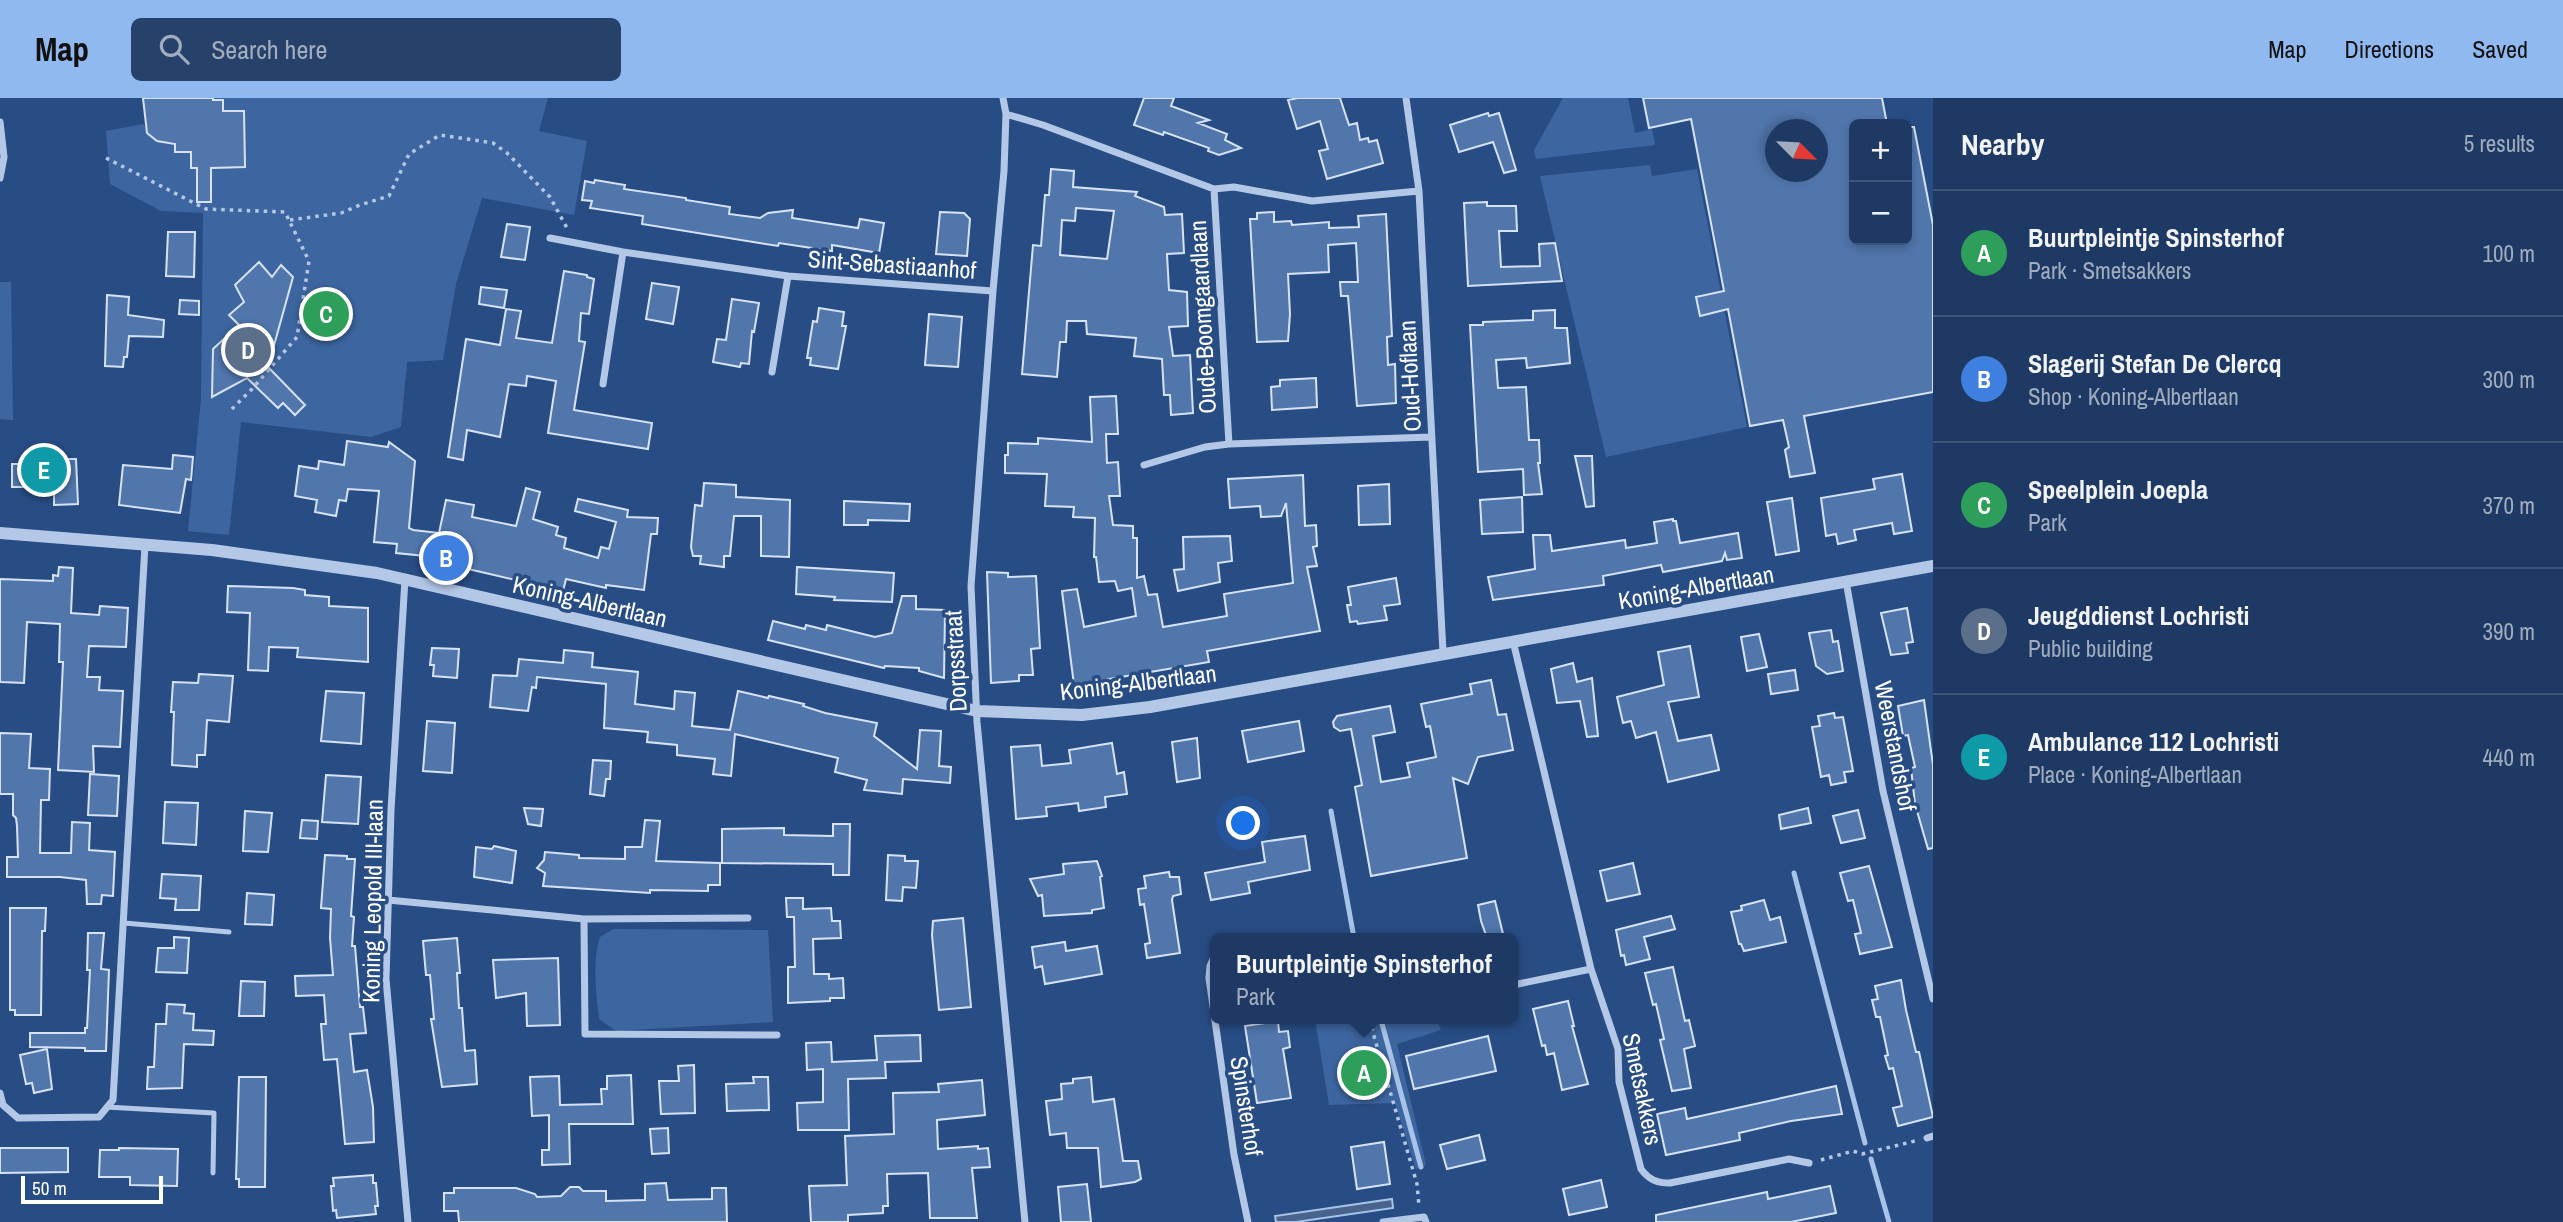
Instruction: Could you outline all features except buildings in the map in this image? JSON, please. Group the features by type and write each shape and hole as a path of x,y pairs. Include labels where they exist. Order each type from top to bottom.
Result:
{"street":[{"name":"Dorpsstraat","path":"1003,98 1006,114 1004,171 971,586 976,711 1025,1222"},
{"name":"Oud-Hoflaan","path":"1406,98 1419,191 1443,652"},
{"name":"Oude-Boomgaardlaan","path":"1006,114 1043,125 1214,189 1234,187 1312,201 1419,191"},
{"path":"0,122 4,157 0,178"},
{"name":"Oude-Boomgaardlaan","path":"1214,189 1228,444"},
{"name":"Sint-Sebastiaanhof","path":"550,238 623,252 788,276 993,291"},
{"path":"603,384 623,252"},
{"name":"Sint-Sebastiaanhof","path":"772,372 788,276"},
{"name":"Oude-Boomgaardlaan","path":"1144,465 1205,447 1228,444 1431,437"},
{"name":"Koning-Albertlaan","path":"0,533 212,550 405,579 976,711 1083,715 1150,706 1933,566"},
{"path":"0,1093 2,1105 18,1118 99,1117 113,1100 145,545"},
{"name":"Koning Leopold III-laan","path":"405,579 386,979 408,1222"},
{"name":"Weerstandshof","path":"1846,581 1883,791 1933,999"},
{"name":"Smetsakkers","path":"1513,641 1591,969 1618,1049 1619,1082 1641,1169 1647,1178 1659,1183 1670,1183 1789,1159 1809,1163"},
{"path":"388,900 584,919 748,918"},
{"path":"584,919 585,1034 777,1035"},
{"name":"Spinsterhof","path":"1210,966 1210,985"},
{"path":"1518,984 1591,969"},
{"name":"Spinsterhof","path":"1215,1024 1234,1155 1248,1222"},
{"path":"1383,1222 1423,1220"}],"lane":[{"path":"124,923 229,932"},
{"path":"106,1107 214,1113 213,1173"}],"path":[{"path":"290,220 341,213 389,196 409,153 440,135 493,143 508,153 550,197 574,243"},
{"path":"106,159 206,209 285,212 290,220 309,261 297,337 252,390 229,412"},
{"path":"1370,1024 1417,1184 1423,1220"},
{"path":"1809,1163 1853,1151 1862,1154 1930,1137"}],"shaded area":[{"path":"213,98 548,98 539,131 587,141 574,215 482,198 456,284 443,360 407,362 401,427 371,437 241,422 229,535 188,531 201,399 203,213 161,211 110,184 106,131 144,124 148,134 155,140 175,143 175,152 191,152 191,168 244,167 244,111 223,111 223,100"},
{"path":"1563,98 1628,98 1635,133 1652,129 1655,145 1536,159 1534,150"},
{"path":"1650,165 1652,176 1697,169 1747,427 1606,457 1540,176"},
{"path":"0,282 11,282 13,420 0,419"},
{"path":"613,929 768,930 773,1022 616,1031 599,1019 595,977 600,937"},
{"path":"1316,1024 1438,1024 1441,1030 1397,1044 1426,1165 1416,1169 1395,1103 1329,1105"},
{"path":"1392,1199 1393,1208 1296,1222 1276,1222 1275,1216"}],"waterway":[{"path":"1331,811 1353,933"},
{"path":"1794,873 1865,1143"},
{"path":"1382,1024 1421,1167"},
{"path":"1871,1159 1889,1222"}],"place":[{"name":"Speelplein Joepla","path":"326,314"},
{"name":"Jeugddienst Lochristi","path":"248,350"},
{"name":"Ambulance 112 Lochristi","path":"44,470"},
{"name":"Slagerij Stefan De Clercq","path":"446,558"},
{"name":"Buurtpleintje Spinsterhof","path":"1364,1073"}]}
